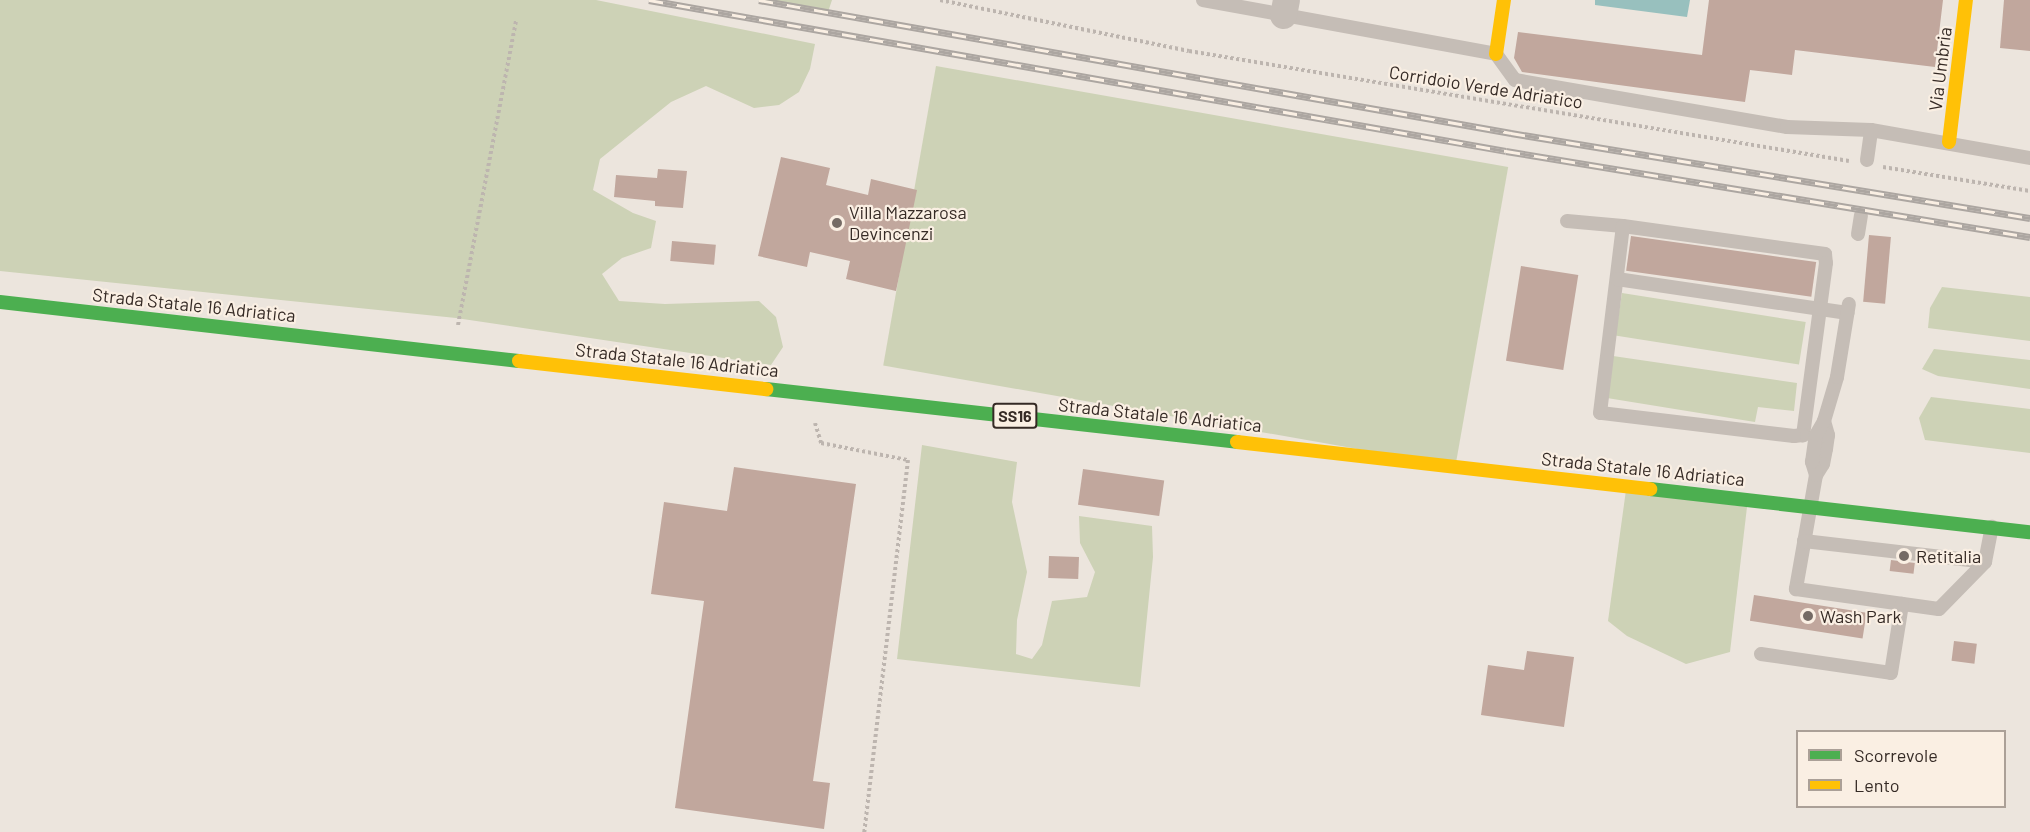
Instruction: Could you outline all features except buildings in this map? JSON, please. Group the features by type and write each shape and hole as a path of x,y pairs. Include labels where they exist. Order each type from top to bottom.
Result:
{"main road":[{"path":"1496,54 1504,0"},
{"name":"Via Umbria","path":"1949,142 1966,0"},
{"name":"Strada Statale 16 Adriatica","path":"0,302 2030,532"}],"lane":[{"path":"1203,0 1284,8 1496,54 1515,80 1786,127 1871,130 2030,158"},
{"path":"1867,163 1871,130"},
{"path":"1858,234 1861,215"},
{"path":"1568,222 1623,226 1825,254 1803,435 1794,436 1600,413 1623,226"},
{"path":"1617,279 1820,309 1849,308 1837,377 1824,421 1816,435 1812,462 1816,475 1796,589 1939,609 1985,562 1992,527"},
{"path":"1804,541 1985,562"},
{"path":"1761,654 1891,673 1902,604"}],"path":[{"name":"Corridoio Verde Adriatico","path":"940,0 1189,51 2030,191"},
{"path":"453,353 516,20"},
{"path":"807,393 820,443 908,460 864,832"}],"green space":[{"path":"0,0 596,0 815,44 810,69 799,92 779,105 754,108 706,86 671,102 600,159 593,190 633,213 656,221 651,248 622,258 602,274 619,301 665,304 759,301 776,317 783,347 771,365 456,318 0,271"},
{"path":"765,0 832,0 828,12"},
{"path":"936,66 1508,167 1455,466 883,365"},
{"path":"1942,287 2030,297 2030,341 1928,328 1930,308"},
{"path":"1622,293 1806,322 1799,365 1615,335"},
{"path":"1934,349 2030,360 2030,389 1938,376 1922,369"},
{"path":"1613,356 1797,383 1794,411 1758,407 1755,422 1607,398"},
{"path":"1931,397 2030,409 2030,453 1925,440 1919,418"},
{"path":"922,445 1017,462 1012,502 1027,572 1017,620 1016,654 1032,659 1042,645 1052,601 1087,597 1095,572 1080,543 1079,516 1152,526 1153,557 1140,687 897,659"},
{"path":"1626,490 1747,507 1730,652 1686,664 1627,636 1608,621"}],"water":[{"path":"1595,0 1690,0 1687,17 1595,5"}],"railway":[{"path":"649,0 1506,151 2030,237"},
{"path":"759,0 1511,133 2030,218"}],"traffic: fast":[{"path":"0,302 519,361"},
{"path":"766,389 1237,442"},
{"path":"1650,489 2030,532"}],"traffic: slow":[{"path":"1496,54 1504,0"},
{"path":"1949,142 1966,0"},
{"path":"519,361 766,389"},
{"path":"1237,442 1650,489"}],"place":[{"name":"Villa Mazzarosa Devincenzi","path":"837,223"},
{"name":"Retitalia","path":"1904,556"},
{"name":"Wash Park","path":"1808,616"}]}
